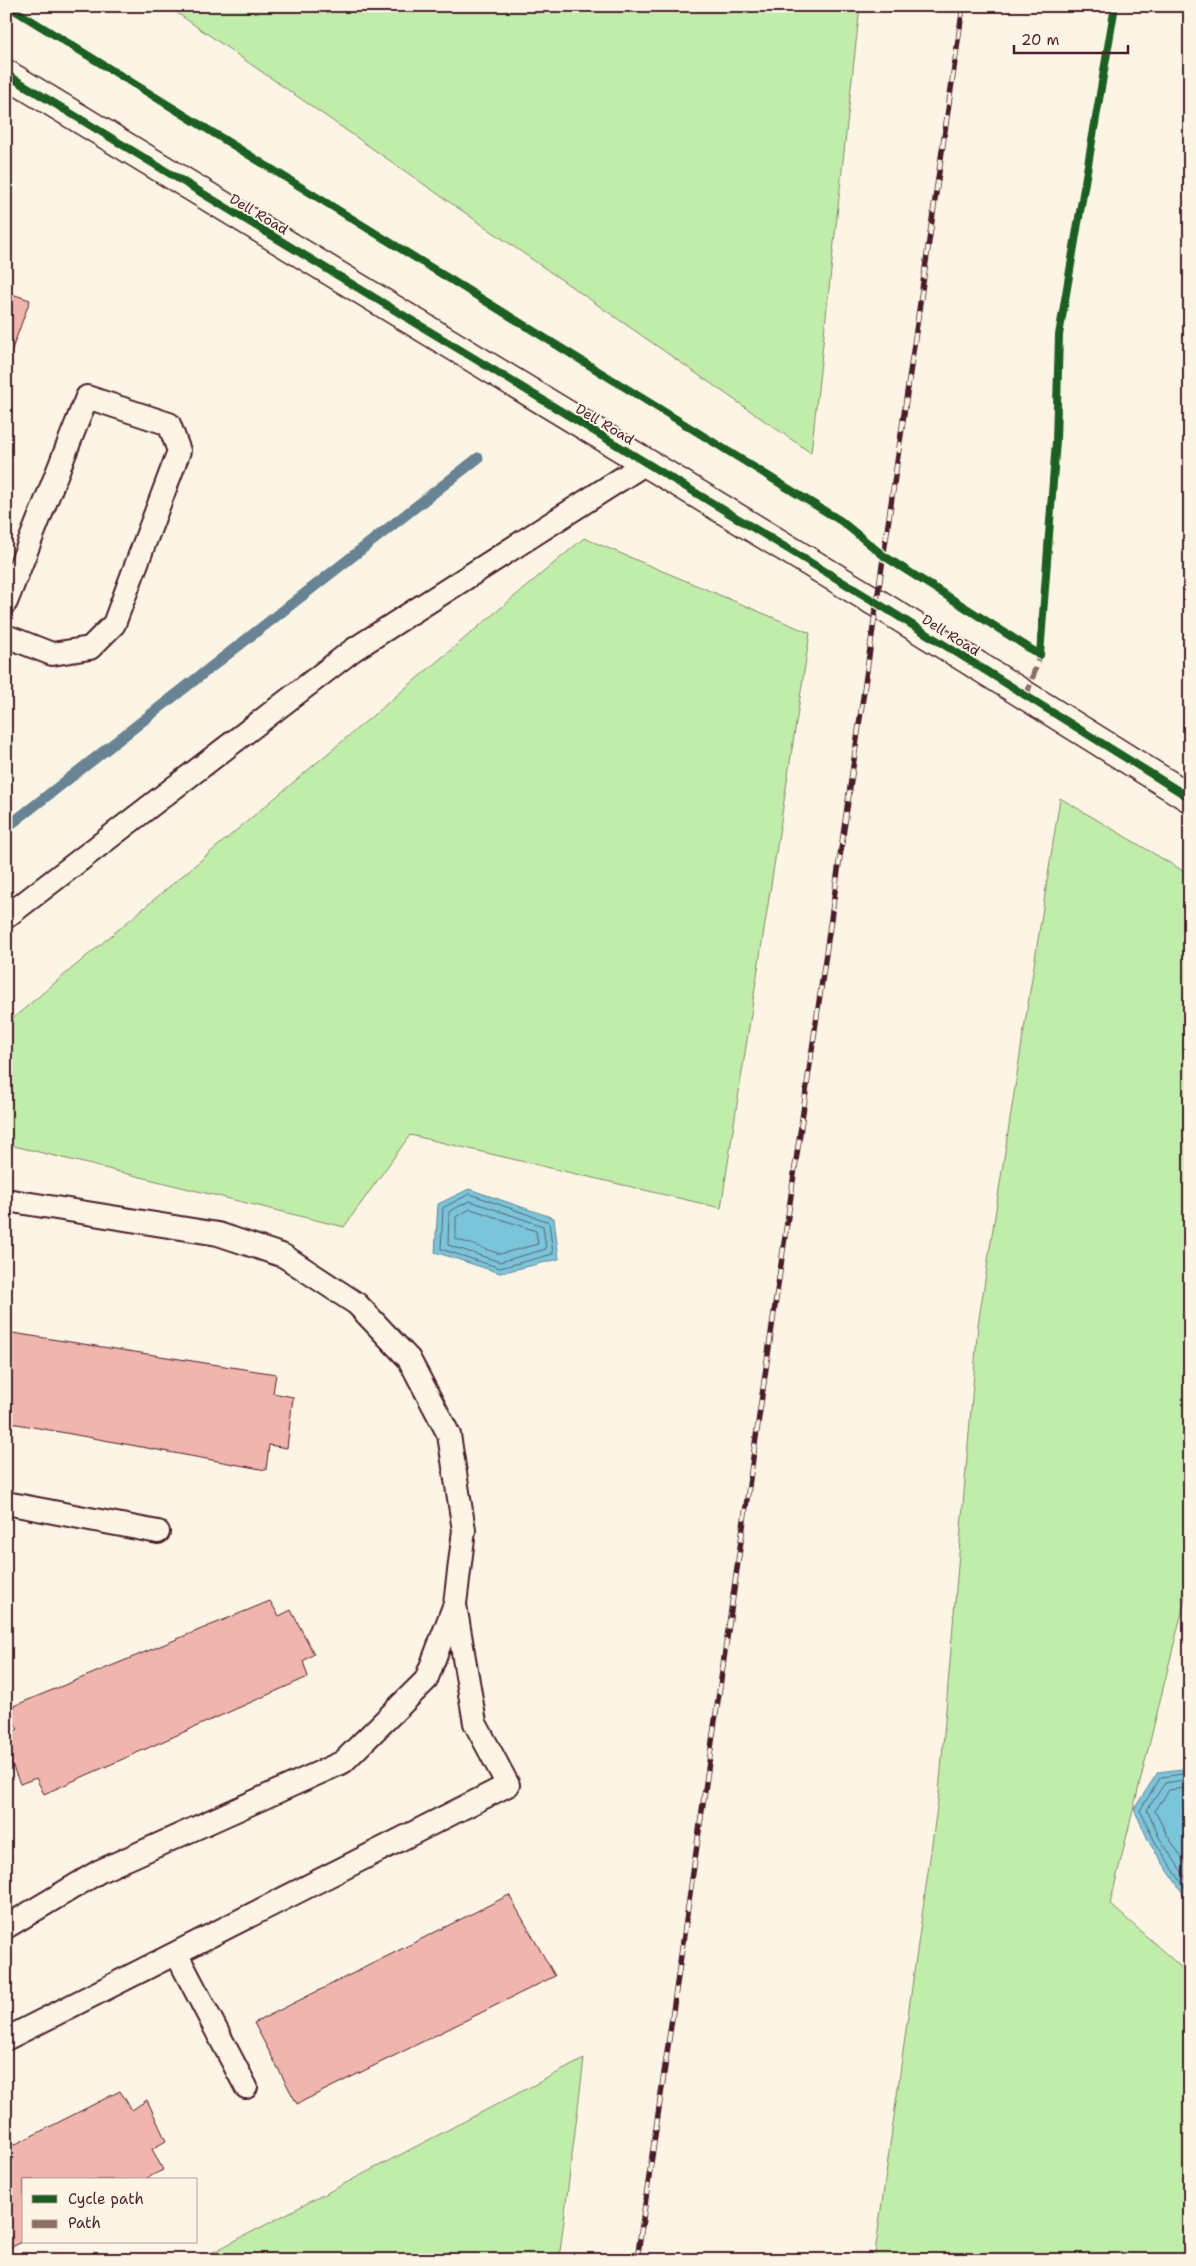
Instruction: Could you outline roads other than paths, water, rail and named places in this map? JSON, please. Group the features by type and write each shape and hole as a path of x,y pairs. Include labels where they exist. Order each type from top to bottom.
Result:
{"street":[{"name":"Dell Road","path":"6,74 877,603 1190,798"}],"lane":[{"path":"6,602 87,397 169,424 179,451 114,624 90,648 52,654 6,636"},
{"path":"6,917 353,650 646,463"},
{"path":"6,1200 218,1234 284,1256 357,1304 410,1360 449,1435 464,1530 455,1604 426,1680 343,1762 100,1871 6,1928"},
{"path":"6,1503 158,1532"},
{"path":"6,2039 508,1786 475,1723 455,1604"},
{"path":"176,1953 246,2087"}],"water":[{"path":"469,1189 554,1218 559,1259 500,1273 435,1252 438,1204"},
{"path":"1190,1768 1190,1904 1150,1844 1134,1809 1158,1772"}],"waterway":[{"path":"6,828 478,458"}],"railway":[{"path":"637,2260 963,6"}]}
